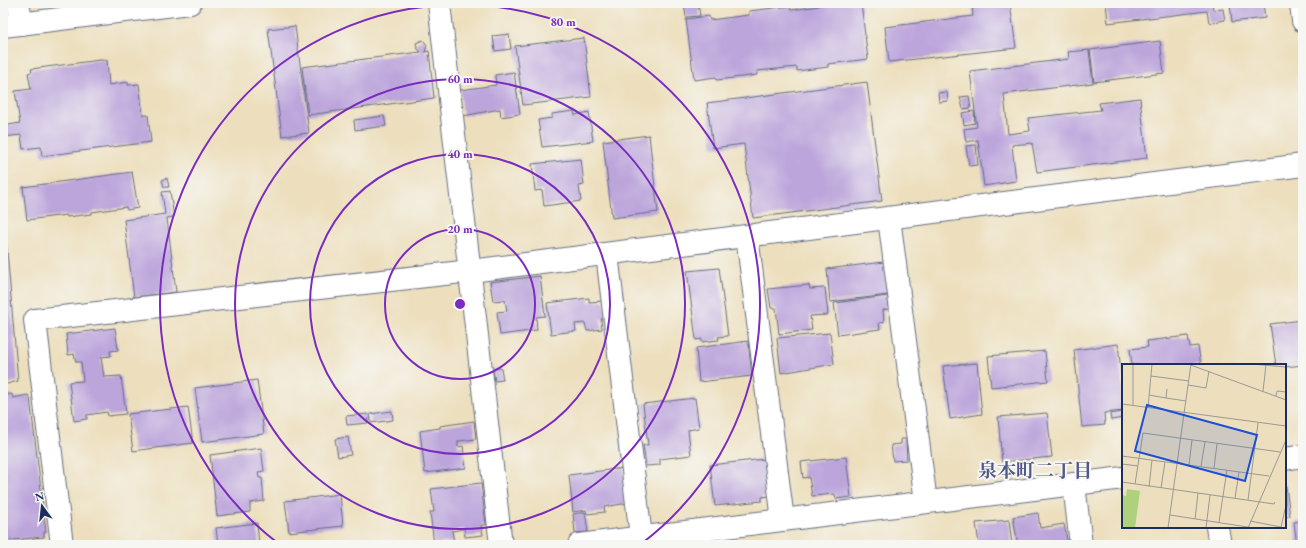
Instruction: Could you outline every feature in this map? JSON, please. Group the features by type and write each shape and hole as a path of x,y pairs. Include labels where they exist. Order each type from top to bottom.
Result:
{"street":[{"path":"14,17 190,3"},
{"path":"440,3 501,545"},
{"path":"1301,3 1303,21"},
{"path":"62,545 35,320 471,271 1303,165"},
{"path":"889,218 926,502"},
{"path":"747,236 783,520"},
{"path":"607,254 641,537"},
{"path":"1286,459 1303,456"},
{"path":"579,545 1122,478"},
{"path":"1074,484 1081,545"},
{"path":"1217,528 1220,545"}],"building":[{"path":"684,3 698,3 700,16 686,17"},
{"path":"861,3 868,59 828,64 828,67 797,71 797,67 757,71 757,75 717,80 716,77 694,80 686,19 709,16 710,20 749,15 749,11 790,6 791,10 819,6 819,4"},
{"path":"972,3 1010,3 1016,48 889,62 885,27 973,16"},
{"path":"1106,3 1212,3 1213,10 1223,9 1225,20 1209,23 1207,11 1108,23"},
{"path":"1230,3 1263,3 1265,18 1232,22"},
{"path":"295,26 309,133 282,136 268,29"},
{"path":"509,34 511,49 495,51 493,36"},
{"path":"584,38 591,97 523,105 515,46"},
{"path":"423,40 427,45 425,52 429,51 434,98 308,115 302,67 421,52 417,48 416,43"},
{"path":"1160,41 1164,73 1094,82 1090,50"},
{"path":"1089,50 1093,83 1004,94 1008,134 1030,131 1028,118 1101,110 1099,103 1140,98 1147,158 1037,172 1032,143 1012,145 1016,181 984,186 978,140 966,142 964,129 977,127 970,71 1069,59 1068,52"},
{"path":"107,60 109,85 128,82 128,85 139,84 143,115 148,115 151,142 42,156 41,147 23,149 21,135 3,137 3,126 20,123 15,91 31,89 28,73 32,72 31,69"},
{"path":"514,72 520,114 501,117 500,109 463,116 460,90 496,85 495,75"},
{"path":"867,82 882,201 753,218 744,144 713,148 707,103"},
{"path":"947,92 948,101 939,102 938,93"},
{"path":"969,96 971,108 963,109 960,97"},
{"path":"574,111 575,115 589,112 593,141 542,147 538,120 552,118 552,114"},
{"path":"974,111 975,123 964,125 962,113"},
{"path":"384,116 386,126 355,130 354,120"},
{"path":"649,135 658,212 612,218 603,141"},
{"path":"976,145 978,165 969,166 966,146"},
{"path":"581,159 584,185 579,186 581,201 544,206 542,190 535,191 532,164"},
{"path":"132,172 138,208 127,210 126,207 92,212 92,214 67,217 66,215 27,220 23,187"},
{"path":"167,178 169,187 164,187 162,180"},
{"path":"170,191 174,217 167,218 176,292 134,297 124,220 165,214 162,192"},
{"path":"4,214 18,381 3,385 3,215"},
{"path":"884,262 888,295 830,302 827,269"},
{"path":"719,268 728,336 718,337 719,340 702,342 702,339 696,340 687,271"},
{"path":"540,276 545,316 536,317 537,330 500,335 497,312 507,311 505,300 493,301 490,282"},
{"path":"809,285 810,289 825,288 828,315 810,316 812,330 779,334 776,308 771,308 768,289"},
{"path":"888,296 889,309 883,310 884,322 879,323 880,329 838,335 834,303"},
{"path":"589,298 589,302 604,301 607,318 601,319 602,329 587,331 585,323 575,324 576,331 551,334 547,303"},
{"path":"1303,320 1303,365 1286,367 1286,364 1276,364 1270,324"},
{"path":"115,328 118,350 110,351 111,356 101,357 104,377 121,376 126,414 108,416 107,412 87,415 87,419 74,421 69,382 83,381 81,362 76,362 74,354 68,355 66,334"},
{"path":"830,333 834,364 781,373 777,338"},
{"path":"1188,336 1190,347 1198,346 1201,364 1132,364 1130,349 1148,347 1147,341"},
{"path":"748,341 752,376 699,382 696,348"},
{"path":"1118,344 1122,381 1122,411 1104,413 1105,425 1082,427 1074,350"},
{"path":"1045,351 1048,381 991,387 988,356"},
{"path":"977,363 982,414 950,419 943,366"},
{"path":"501,368 503,380 495,381 493,369"},
{"path":"257,380 264,434 202,442 195,388"},
{"path":"12,394 13,398 28,395 30,398 46,532 44,532 44,537 3,541 3,395"},
{"path":"695,398 699,428 688,430 691,455 660,459 660,465 646,466 643,445 648,445 643,404"},
{"path":"188,407 193,443 133,451 128,414"},
{"path":"392,411 393,420 371,423 370,414"},
{"path":"1122,412 1122,418 1111,420 1110,414"},
{"path":"1047,413 1052,457 1002,462 998,417"},
{"path":"367,414 368,423 347,425 346,416"},
{"path":"474,421 476,439 458,441 458,447 463,446 466,468 425,473 420,431 440,428 440,426"},
{"path":"348,437 351,455 338,457 335,439"},
{"path":"901,439 906,439 907,460 893,461 891,445 901,444"},
{"path":"261,448 264,471 258,472 259,478 262,478 264,501 250,503 250,512 217,516 210,455"},
{"path":"846,457 851,497 836,499 835,494 812,496 809,477 803,478 801,462"},
{"path":"765,459 769,496 762,497 762,501 715,506 710,465"},
{"path":"624,468 628,503 604,507 605,512 587,514 586,510 573,512 569,475"},
{"path":"481,483 486,525 481,525 483,535 465,537 464,529 452,531 454,542 434,544 430,512 434,512 431,489"},
{"path":"1286,486 1290,516 1286,517"},
{"path":"340,494 343,526 289,532 285,501"},
{"path":"585,512 588,532 575,533 573,514"},
{"path":"1038,513 1040,528 1064,524 1068,545 1018,545 1013,517"},
{"path":"1009,520 1012,545 979,545 976,523"},
{"path":"1303,521 1303,545 1297,545 1294,522"},
{"path":"257,523 259,545 218,545 216,528"}],"district":[{"name":"泉本町二丁目","path":"1035,470"}]}
